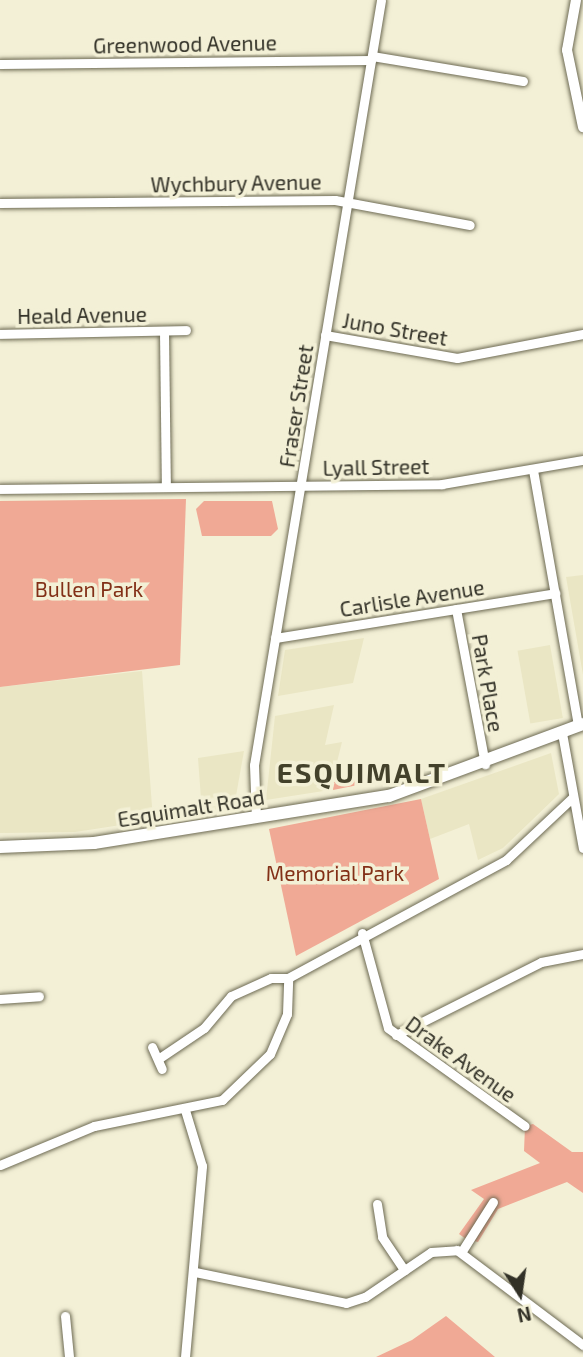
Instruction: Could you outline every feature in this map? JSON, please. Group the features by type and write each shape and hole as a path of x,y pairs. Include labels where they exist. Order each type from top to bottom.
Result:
{"main road":[{"name":"Esquimalt Road","path":"0,847 83,844 397,794 485,764 581,725"}],"street":[{"name":"Fraser Street","path":"256,817 252,779 381,0"},
{"path":"576,0 567,50 583,127"},
{"name":"Greenwood Avenue","path":"0,64 371,58 523,81"},
{"name":"Wychbury Avenue","path":"0,203 347,203 470,225"},
{"name":"Heald Avenue","path":"0,334 186,330"},
{"name":"Heald Avenue","path":"164,332 166,487"},
{"name":"Juno Street","path":"325,335 457,358 583,334"},
{"name":"Lyall Street","path":"0,489 442,484 583,460"},
{"path":"533,470 581,725"},
{"name":"Carlisle Avenue","path":"275,638 555,593"},
{"name":"Park Place","path":"456,609 485,764"},
{"path":"562,733 583,848"},
{"path":"158,1059 204,1028 231,996 271,978 288,978 362,933 506,860 573,797"},
{"name":"Drake Avenue","path":"362,933 381,1015 396,1035 525,1126"},
{"path":"396,1035 541,962 583,954"},
{"path":"0,1165 94,1126 186,1110 222,1100 262,1066 285,1022 288,978"},
{"path":"0,999 39,996"},
{"path":"152,1046 162,1069"},
{"path":"185,1357 195,1272 202,1159 186,1110"},
{"path":"462,1251 493,1202"},
{"path":"377,1204 382,1237 404,1270"},
{"path":"195,1272 336,1303 365,1297 436,1250 462,1251 583,1345"},
{"path":"65,1316 69,1357"}],"shaded area":[{"path":"583,575 583,675 566,577"},
{"path":"364,638 353,683 278,696 285,650"},
{"path":"550,645 563,718 530,724 518,651"},
{"path":"142,671 153,820 75,832 0,833 0,687"},
{"path":"334,705 325,745 342,742 330,790 266,800 275,716"},
{"path":"244,751 234,807 202,812 198,758"},
{"path":"551,753 559,794 503,848 478,860 469,824 430,839 421,799"}],"green space":[{"name":"Bullen Park","path":"186,499 180,665 0,687 0,501"},
{"path":"204,501 272,501 278,529 271,536 202,536 196,509"},
{"path":"371,773 372,779 368,783 333,790 334,782"},
{"name":"Memorial Park","path":"421,799 439,879 296,956 269,829"},
{"path":"533,1124 572,1152 583,1152 583,1193 567,1182 498,1209 478,1242 466,1239 459,1234 484,1199 471,1190 540,1163 524,1151 525,1126"},
{"path":"446,1316 495,1357 376,1357 412,1340"}],"district":[{"name":"ESQUIMALT","path":"362,772"}]}
